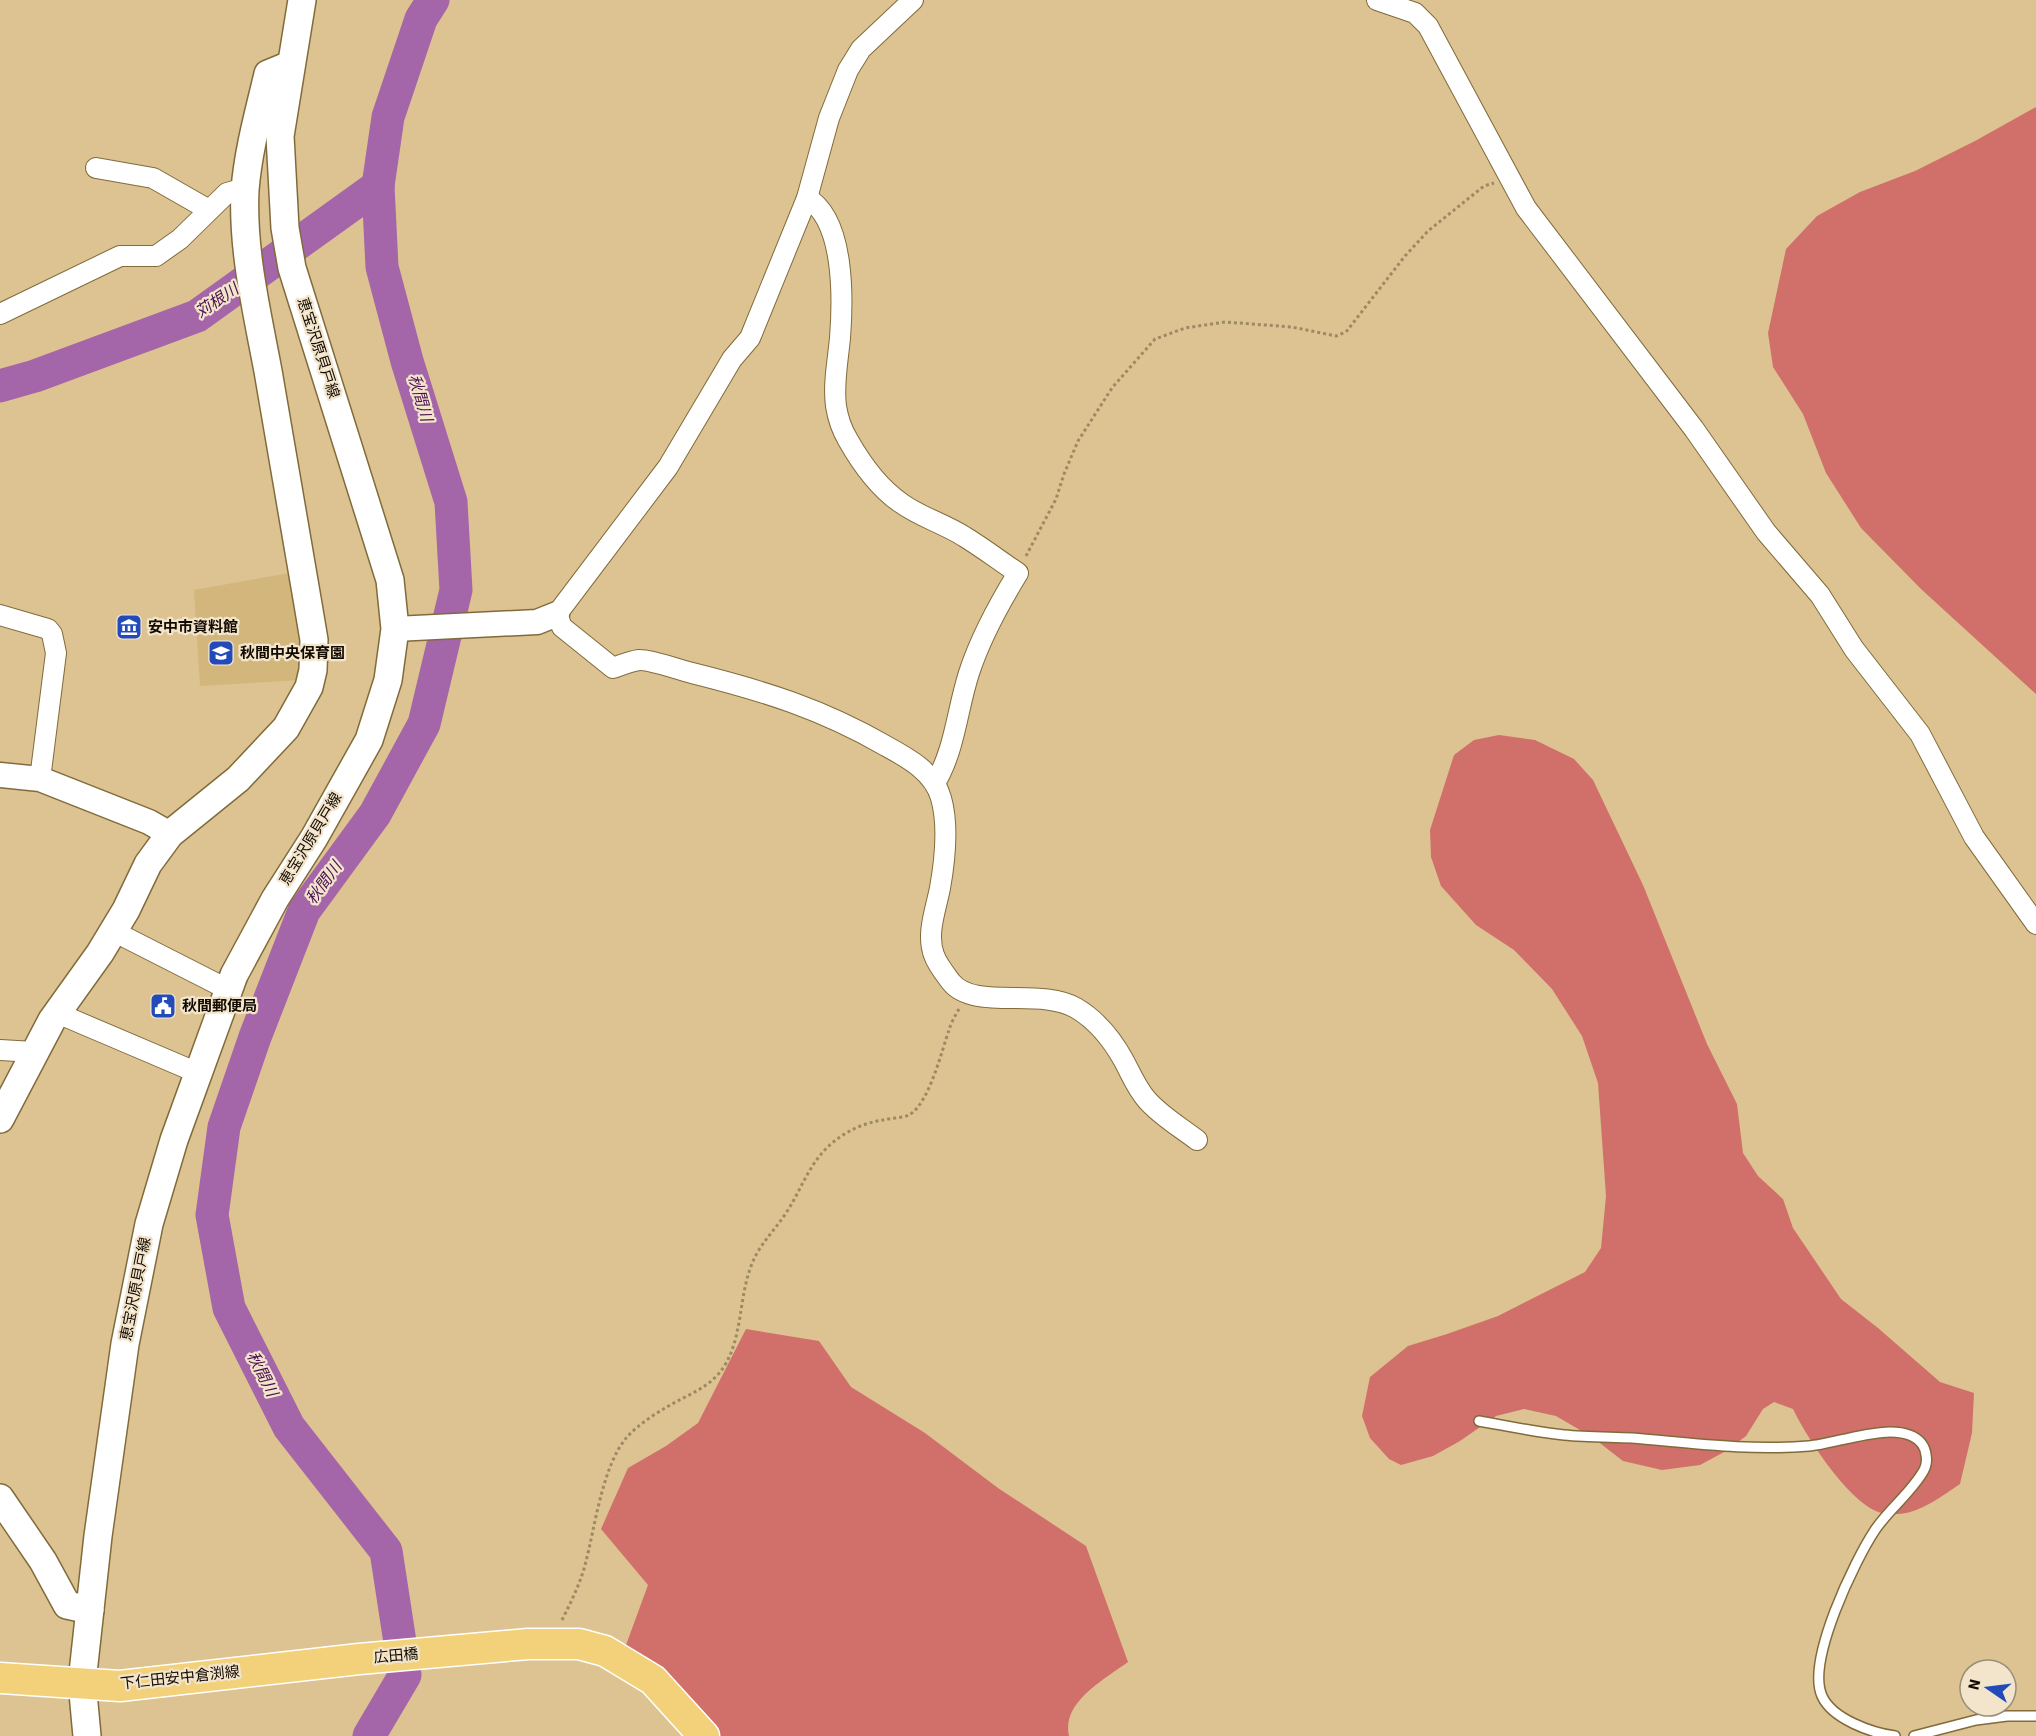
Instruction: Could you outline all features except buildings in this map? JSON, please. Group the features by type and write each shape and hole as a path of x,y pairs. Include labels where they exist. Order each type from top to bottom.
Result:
{"main road":[{"name":"恵宝沢原貝戸線","path":"87,1736 82,1682 98,1536 125,1344 145,1246 174,1140 234,975 275,899 314,838 369,740 388,680 395,629 390,580 292,268 285,228 280,136 302,0"},
{"path":"0,1119 34,1052 57,1013 126,910 148,864 170,834 238,779 286,728 302,704 314,670 314,640 254,293 246,229 245,188 255,127 268,74 290,65"},
{"path":"0,1498 43,1561 67,1605 90,1610"},
{"path":"550,1642 588,1646 605,1651 627,1663 653,1680 704,1736"},
{"name":"広田橋","path":"359,1659 550,1642"},
{"name":"下仁田安中倉渕線","path":"0,1678 120,1686 359,1659"}],"street":[{"path":"395,629 537,622 557,614 668,467 732,359 750,338 807,198 829,118 848,70 861,49 913,0"},
{"path":"1377,0 1415,13 1428,26 1526,208 1694,429 1766,532 1820,596 1854,649 1920,734 1974,837 2036,924"},
{"path":"96,168 153,178 209,210"},
{"path":"0,314 120,256 156,256 180,239 227,193 245,188"},
{"path":"807,198 816,203 824,215 833,235 837,257 842,308 836,404 840,425 849,441 874,477 901,503 966,537 1018,573 969,672 945,767 935,783"},
{"path":"557,614 562,627 613,668 641,659 796,702 848,724 923,770 935,783 941,798 944,817 944,865 931,942 934,955 952,983 967,994 984,997 1041,998 1062,1002 1076,1008 1102,1028 1147,1100 1197,1140"},
{"path":"0,615 48,629 55,642 56,652 40,779"},
{"path":"0,775 40,779 149,822 170,834"},
{"path":"113,931 229,990"},
{"path":"57,1013 198,1074"},
{"path":"0,1050 34,1052"}],"lane":[{"path":"1479,1421 1564,1435 1631,1438 1746,1449 1812,1446 1877,1433 1912,1436 1923,1445 1927,1455 1925,1469 1876,1528 1856,1561 1841,1595 1824,1645 1819,1678 1822,1696 1832,1709 1868,1730 1895,1736"},
{"path":"1914,1736 1976,1720 2007,1716 2036,1716"}],"path":[{"path":"1018,573 1056,499 1078,441 1113,388 1155,339 1185,328 1225,322 1292,327 1336,336 1346,332 1405,256 1428,231 1484,186 1509,178"},
{"path":"550,1642 571,1602 585,1567 602,1495 614,1458 622,1444 650,1418 701,1389 724,1366 737,1337 750,1269 764,1240 786,1213 804,1178 819,1156 845,1133 871,1122 910,1115 922,1101 940,1059 949,1028 967,994"}],"shaded area":[{"path":"2036,107 2036,694 1921,589 1861,528 1826,473 1803,414 1773,367 1768,333 1786,249 1817,216 1860,192 1915,171"},
{"path":"295,572 307,650 302,680 200,686 194,590"},
{"path":"1499,735 1535,740 1574,759 1593,780 1643,885 1707,1044 1737,1104 1743,1153 1758,1176 1783,1199 1793,1228 1841,1299 1940,1382 1974,1393 1972,1433 1960,1484 1931,1503 1899,1514 1878,1512 1864,1504 1840,1481 1793,1409 1774,1402 1763,1409 1746,1436 1726,1451 1700,1465 1662,1470 1623,1461 1592,1437 1556,1416 1524,1409 1496,1416 1460,1441 1433,1456 1401,1465 1389,1459 1370,1438 1362,1416 1370,1377 1408,1346 1498,1316 1585,1272 1601,1248 1606,1196 1598,1083 1582,1036 1552,989 1514,950 1476,925 1441,886 1431,857 1430,830 1454,755 1474,740"},
{"path":"746,1329 819,1341 851,1387 925,1433 998,1488 1086,1546 1128,1662 1097,1684 1078,1702 1068,1724 1069,1736 716,1736 626,1645 648,1585 601,1529 628,1468 666,1446 698,1423"}],"waterway":[{"name":"秋間川","path":"369,1736 405,1675 386,1551 289,1427 229,1308 212,1215 224,1127 255,1037 304,911 375,814 424,724 456,590 451,502 407,361 382,267 378,186 388,117 421,19 433,0"},
{"name":"苅根川","path":"0,386 35,376 197,316 378,186"}],"place":[{"name":"安中市資料館","path":"129,627"},
{"name":"秋間中央保育園","path":"221,653"},
{"name":"秋間郵便局","path":"163,1006"}]}
